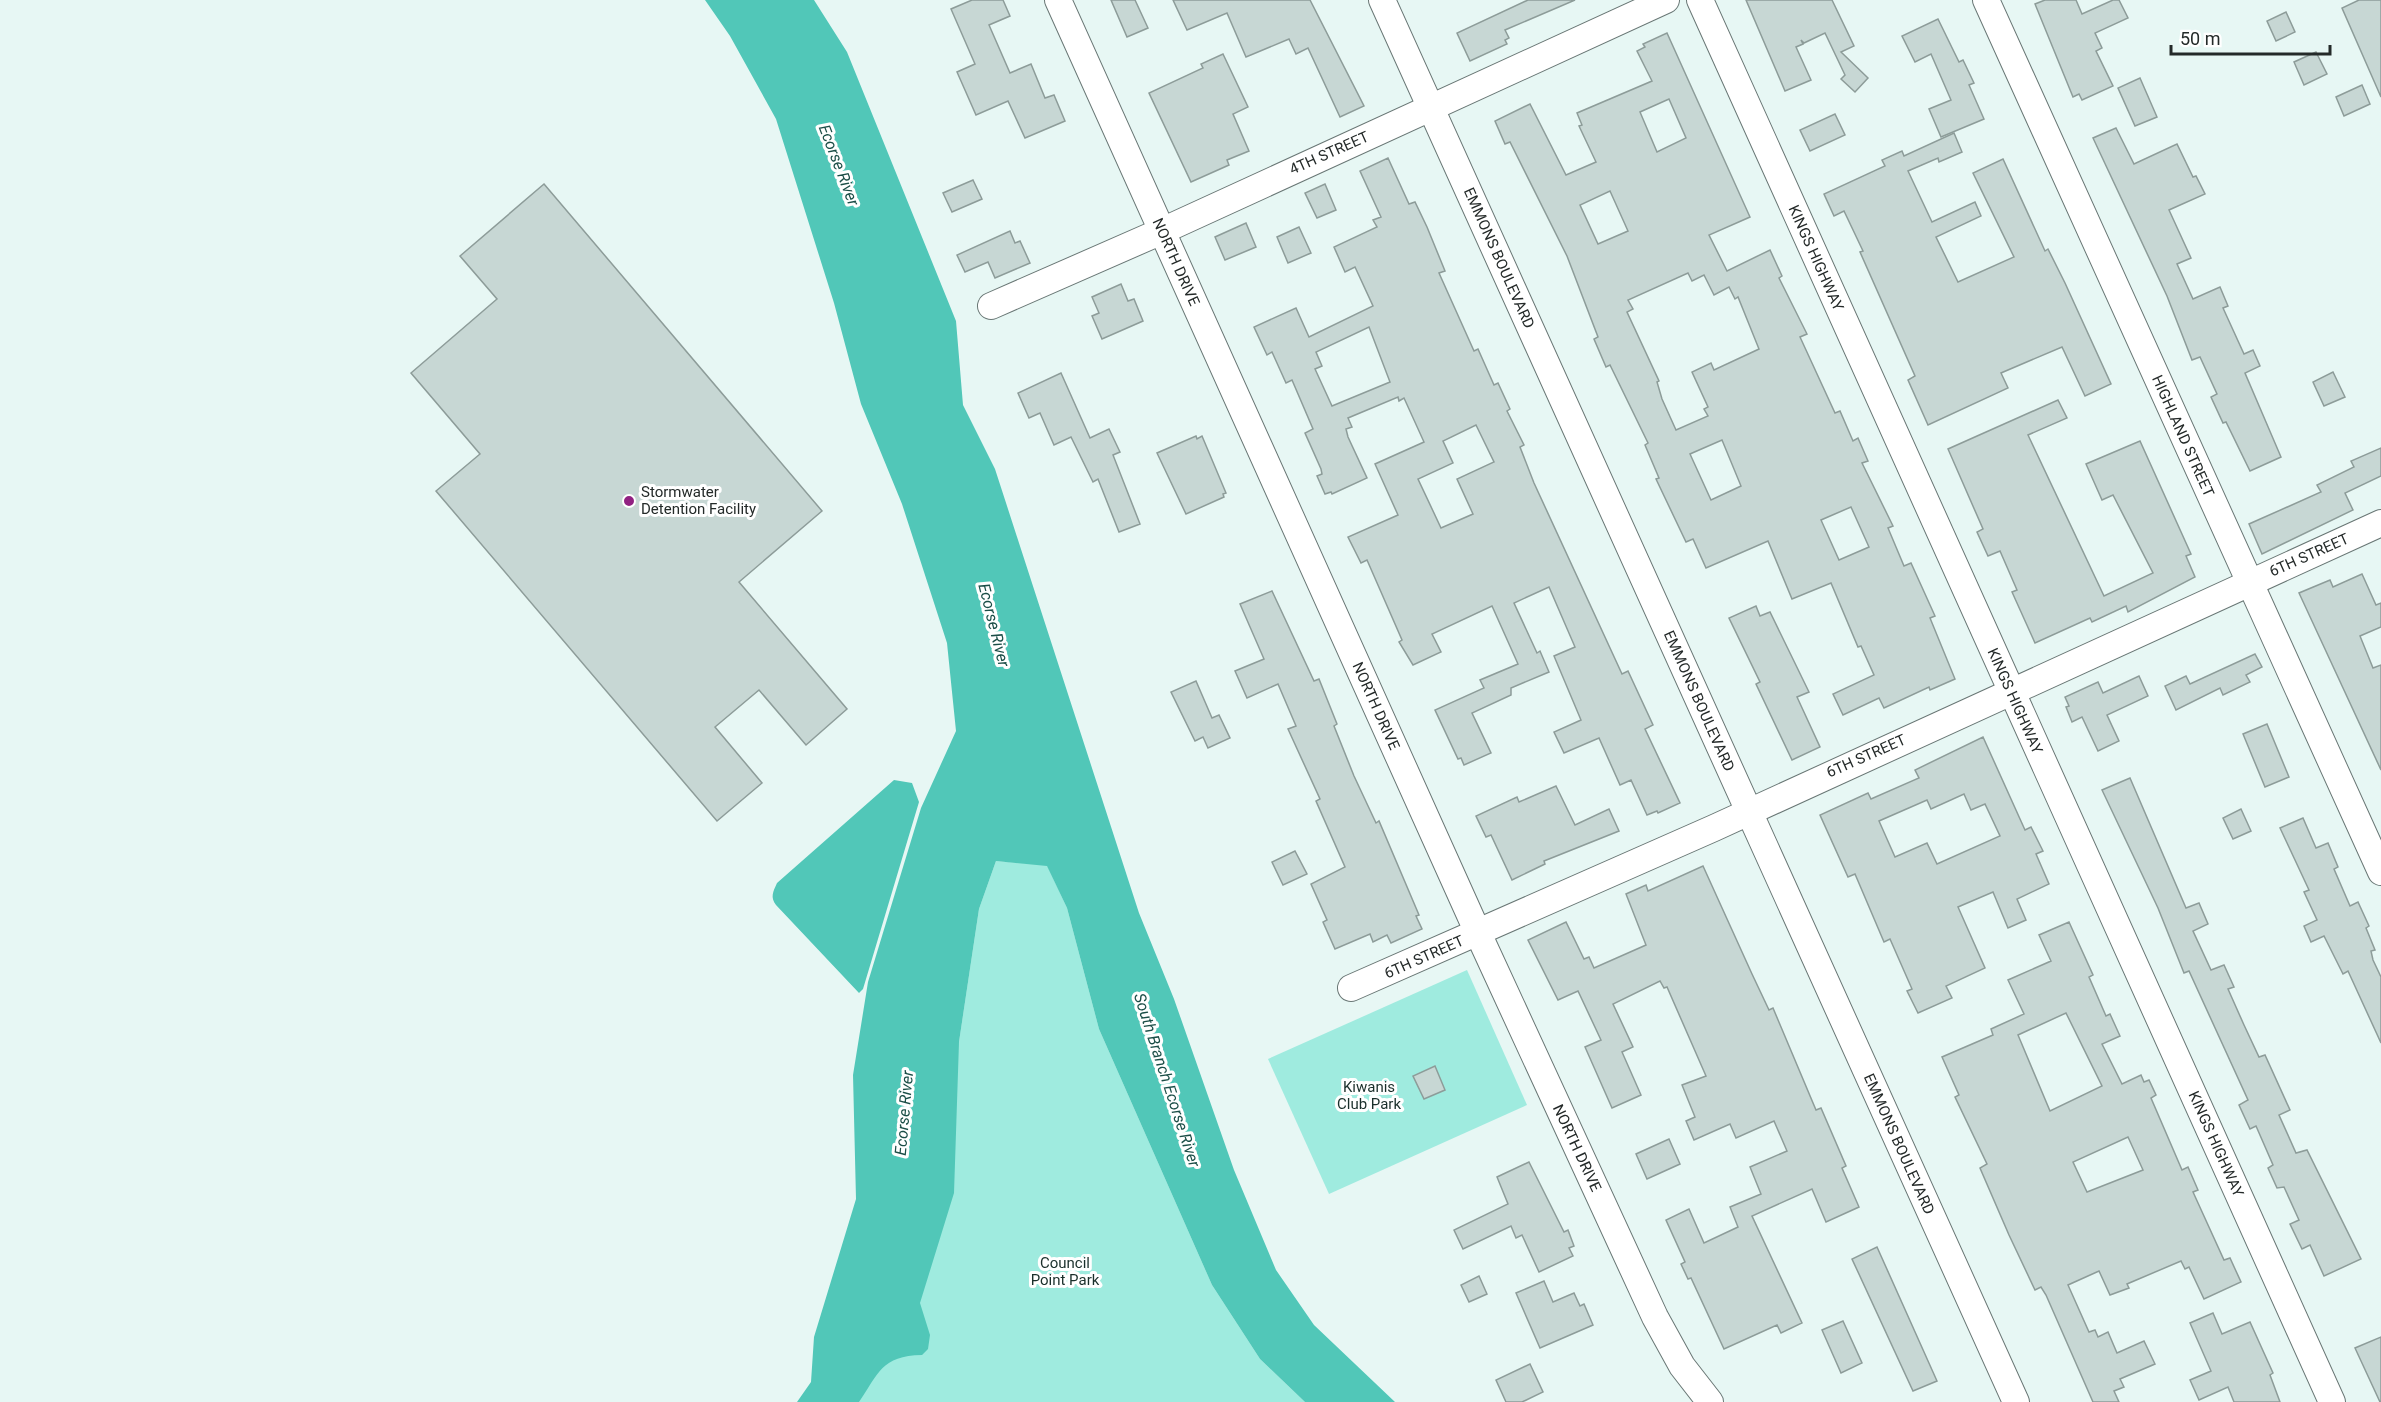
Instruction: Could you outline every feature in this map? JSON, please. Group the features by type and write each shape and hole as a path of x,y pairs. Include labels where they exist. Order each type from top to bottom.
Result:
{"street":[{"name":"NORTH DRIVE","path":"1058,0 1478,933 1655,1317 1682,1366 1710,1402"},
{"name":"EMMONS BOULEVARD","path":"1382,0 2016,1402"},
{"name":"4TH STREET","path":"991,306 1162,231 1430,106 1666,0"},
{"name":"KINGS HIGHWAY","path":"1700,0 2332,1402"},
{"name":"HIGHLAND STREET","path":"1986,0 2248,583 2381,872"},
{"name":"6TH STREET","path":"1351,988 1478,933 2381,523"}],"green space":[{"name":"Council Point Park","path":"996,861 1047,865 1067,908 1099,1029 1212,1285 1260,1359 1305,1402 810,1402 959,1042 979,909"},
{"name":"Kiwanis Club Park","path":"1467,970 1527,1105 1329,1194 1268,1059"}],"water":[{"path":"705,0 814,0 847,52 956,321 963,405 995,469 1139,913 1174,999 1234,1170 1276,1270 1314,1325 1395,1402 1305,1402 1260,1359 1212,1285 1099,1029 1067,908 1047,866 996,861 979,909 959,1042 954,1193 920,1303 930,1335 928,1349 922,1355 908,1356 889,1363 877,1375 859,1402 797,1402 811,1382 814,1337 856,1199 853,1075 868,982 921,808 956,731 947,643 902,504 861,404 834,303 776,119 730,36"},
{"path":"894,780 912,783 919,802 863,989 859,993 776,905 773,894 777,883"}],"building":[{"path":"972,0 1003,0 1010,16 989,25 1010,73 1031,64 1045,98 1054,95 1065,121 1025,138 1008,101 976,115 957,72 975,64 951,9"},
{"path":"1111,0 1135,0 1148,28 1127,37"},
{"path":"1173,0 1310,0 1364,106 1340,117 1308,48 1296,54 1289,39 1246,57 1227,13 1187,30"},
{"path":"1528,0 1575,0 1505,30 1509,38 1505,40 1507,44 1470,61 1457,33"},
{"path":"1746,0 1832,0 1854,46 1841,52 1868,78 1855,92 1841,79 1845,75 1825,33 1804,43 1801,40 1803,44 1796,47 1811,80 1785,91"},
{"path":"2045,0 2076,0 2082,14 2113,0 2119,0 2128,18 2095,33 2102,48 2096,51 2113,86 2082,100 2079,94 2073,97 2035,4"},
{"path":"2359,0 2381,0 2381,97 2342,8"},
{"path":"2286,12 2295,32 2276,41 2267,21"},
{"path":"1938,19 1959,62 1963,60 1974,83 1969,85 1984,119 1941,137 1929,109 1951,100 1931,54 1915,62 1902,36"},
{"path":"1667,33 1750,217 1709,235 1727,271 1770,250 1782,276 1779,278 1807,334 1800,337 1835,413 1840,411 1853,441 1858,438 1868,461 1862,463 1893,526 1888,528 1904,566 1911,563 1935,616 1930,618 1955,679 1930,690 1929,687 1884,708 1879,698 1843,715 1833,694 1874,675 1861,646 1858,647 1831,583 1792,599 1768,541 1706,568 1693,539 1686,542 1656,479 1659,478 1645,445 1648,443 1610,365 1606,367 1594,339 1598,337 1567,256 1510,142 1505,144 1495,121 1530,104 1566,175 1596,162 1579,126 1582,125 1577,113 1652,81 1637,51 1645,47 1643,44","holes":["1669,99 1686,138 1657,152 1640,112","1610,191 1628,231 1598,244 1580,205","1688,273 1692,281 1704,275 1714,295 1729,287 1735,299 1738,297 1759,349 1714,370 1711,363 1692,372 1708,407 1704,409 1708,416 1676,430 1662,399 1657,382 1659,381 1627,312 1633,309 1628,300","1722,440 1741,486 1711,500 1690,454","1851,507 1869,547 1839,560 1821,520"]},
{"path":"2316,52 2327,74 2304,85 2294,62"},
{"path":"1223,54 1248,107 1233,114 1249,151 1227,160 1229,165 1191,182 1149,93 1203,68 1201,64"},
{"path":"2140,78 2157,117 2135,126 2118,88"},
{"path":"2362,85 2370,104 2344,116 2336,97"},
{"path":"1835,114 1845,135 1810,151 1800,130"},
{"path":"2116,128 2134,164 2177,144 2193,177 2196,176 2205,194 2169,210 2191,258 2177,264 2193,299 2220,287 2228,306 2223,308 2244,354 2253,350 2260,366 2245,373 2281,457 2250,471 2211,397 2217,394 2200,357 2192,360 2167,296 2093,138"},
{"path":"1954,133 1962,152 1939,162 1938,158 1908,171 1932,222 1975,202 1981,216 1936,237 1958,282 2014,257 1973,173 2003,159 2045,251 2048,249 2065,283 2111,384 2085,396 2062,347 2001,373 2008,388 1928,425 1908,380 1915,376 1860,252 1863,251 1844,211 1834,216 1824,194 1885,166 1882,160 1902,151 1904,156"},
{"path":"1388,158 1409,204 1415,202 1445,271 1439,273 1474,351 1478,349 1494,385 1498,383 1510,409 1507,411 1524,445 1520,447 1534,483 1622,674 1628,671 1653,725 1645,729 1680,803 1658,813 1657,811 1647,815 1631,780 1620,785 1599,738 1564,753 1554,732 1581,720 1554,656 1575,647 1549,587 1514,603 1537,653 1540,651 1549,672 1511,688 1511,695 1472,713 1491,753 1464,765 1461,758 1458,759 1435,710 1484,688 1480,680 1518,664 1492,606 1432,634 1441,652 1413,665 1399,642 1402,640 1367,560 1361,563 1348,537 1398,515 1375,464 1424,442 1404,398 1399,401 1398,397 1348,418 1352,427 1346,429 1348,437 1367,478 1332,494 1331,492 1325,494 1317,476 1322,474 1321,469 1305,433 1313,429 1292,380 1286,383 1272,352 1267,355 1254,327 1296,308 1309,337 1373,306 1355,267 1345,272 1334,247 1377,227 1373,220 1381,217 1360,171","holes":["1369,327 1390,382 1332,406 1315,369 1322,366 1316,352","1476,425 1494,462 1457,479 1473,514 1441,528 1418,479 1453,463 1443,441"]},
{"path":"973,180 982,199 952,212 943,193"},
{"name":"Stormwater Detention Facility","path":"544,184 822,511 739,582 847,709 806,745 759,690 715,727 762,783 717,821 436,491 480,454 411,373 497,299 460,256"},
{"path":"1325,184 1336,210 1317,218 1305,193"},
{"path":"1246,223 1256,247 1225,260 1215,237"},
{"path":"1299,227 1311,253 1288,263 1277,237"},
{"path":"1010,231 1015,243 1020,241 1030,263 995,278 988,262 965,272 957,255"},
{"path":"1121,284 1128,301 1134,299 1143,321 1102,339 1092,316 1099,313 1092,297"},
{"path":"2333,372 2345,397 2324,406 2313,382"},
{"path":"1061,373 1090,438 1109,429 1120,452 1113,455 1140,524 1119,532 1098,479 1093,482 1071,437 1054,445 1040,413 1029,418 1018,393"},
{"path":"2058,400 2067,418 2028,435 2104,596 2153,573 2113,495 2102,500 2086,464 2140,441 2191,554 2186,556 2195,577 2128,612 2126,606 2092,622 2090,618 2035,643 2012,592 2017,590 2000,551 1988,556 1977,532 1983,529 1948,449"},
{"path":"1196,436 1197,439 1202,436 1226,493 1223,494 1224,497 1186,514 1157,453"},
{"path":"2381,448 2381,476 2345,493 2353,510 2262,554 2249,524 2321,492 2317,485 2354,467 2351,461"},
{"path":"2362,574 2376,605 2381,603 2381,627 2360,636 2373,668 2381,665 2381,770 2299,593 2330,580 2333,587"},
{"path":"1272,591 1314,681 1319,679 1337,724 1334,726 1354,776 1376,823 1379,821 1419,915 1416,916 1422,929 1391,943 1387,935 1373,942 1370,934 1335,949 1323,922 1327,920 1311,884 1345,867 1316,801 1320,799 1288,729 1296,726 1278,684 1247,698 1235,671 1264,659 1240,604"},
{"path":"1756,606 1760,616 1770,612 1809,692 1797,697 1820,747 1792,760 1756,684 1760,682 1729,618"},
{"path":"2255,654 2262,667 2246,675 2250,682 2223,695 2220,688 2176,710 2165,686 2186,676 2190,684"},
{"path":"2139,676 2148,696 2107,715 2119,741 2098,751 2082,717 2072,722 2065,697 2098,682 2103,693"},
{"path":"1196,681 1212,718 1219,715 1230,738 1208,748 1203,737 1195,741 1171,692"},
{"path":"2267,724 2289,777 2265,787 2243,734"},
{"path":"1983,737 2025,830 2031,827 2043,851 2036,854 2049,884 2017,899 2026,920 2008,928 1993,892 1958,907 1985,968 1946,986 1952,998 1918,1013 1907,991 1912,989 1890,939 1884,942 1855,874 1848,877 1820,815 1868,793 1871,799 1919,778 1915,770","holes":["1964,794 1971,810 1985,804 2000,836 1937,864 1927,843 1895,857 1879,821 1927,800 1931,809"]},
{"path":"2130,778 2186,908 2199,903 2208,924 2193,931 2211,970 2224,965 2234,987 2228,989 2244,1025 2259,1057 2265,1055 2290,1110 2279,1115 2296,1153 2307,1150 2361,1259 2324,1276 2310,1245 2302,1249 2290,1224 2299,1220 2284,1187 2277,1188 2268,1168 2273,1165 2256,1126 2250,1129 2239,1105 2248,1100 2189,971 2184,973 2158,908 2102,790"},
{"path":"1556,786 1575,825 1609,809 1619,831 1544,861 1545,864 1512,880 1491,835 1486,837 1476,816 1517,797 1519,802"},
{"path":"2241,809 2251,831 2233,839 2223,818"},
{"path":"2303,818 2316,848 2328,843 2338,867 2334,869 2350,906 2358,902 2369,926 2366,928 2375,950 2371,951 2373,960 2381,977 2381,1043 2348,971 2343,974 2324,936 2311,942 2304,926 2317,920 2304,892 2309,890 2280,828"},
{"path":"1295,851 1307,874 1283,885 1272,862"},
{"path":"1703,866 1769,1010 1773,1008 1816,1110 1821,1108 1846,1166 1842,1168 1859,1207 1826,1222 1812,1189 1752,1216 1802,1323 1781,1333 1777,1325 1724,1349 1691,1278 1688,1279 1681,1264 1685,1262 1666,1220 1689,1209 1704,1243 1738,1227 1730,1207 1761,1194 1750,1167 1787,1151 1774,1121 1736,1138 1730,1124 1694,1140 1686,1121 1695,1117 1682,1085 1706,1076 1667,987 1664,988 1660,981 1613,1004 1633,1047 1622,1052 1641,1095 1612,1108 1585,1047 1601,1040 1578,991 1558,1000 1528,940 1566,922 1584,959 1589,957 1594,968 1646,945 1626,894 1646,885 1648,891"},
{"path":"2069,922 2093,975 2089,977 2106,1016 2110,1014 2120,1036 2102,1044 2122,1084 2141,1075 2144,1082 2149,1080 2156,1095 2151,1098 2182,1170 2188,1167 2198,1190 2193,1192 2224,1260 2230,1258 2241,1282 2204,1299 2189,1267 2185,1269 2181,1261 2127,1284 2129,1288 2110,1295 2099,1271 2068,1285 2089,1332 2095,1330 2098,1337 2108,1332 2117,1353 2144,1341 2155,1364 2120,1379 2124,1387 2114,1391 2119,1402 2093,1402 2046,1295 2041,1287 2035,1290 1980,1168 1987,1164 1955,1097 1959,1095 1942,1057 1993,1035 1991,1029 2024,1014 2008,980 2051,961 2039,935","holes":["2066,1013 2102,1086 2050,1111 2018,1035","2128,1137 2143,1170 2087,1192 2073,1162"]},
{"path":"1435,1066 1445,1090 1424,1099 1413,1076"},
{"path":"1669,1139 1680,1164 1647,1179 1636,1154"},
{"path":"1529,1162 1564,1232 1568,1230 1574,1246 1569,1248 1573,1256 1539,1272 1522,1235 1516,1238 1511,1226 1463,1249 1454,1230 1508,1204 1497,1177"},
{"path":"1877,1247 1937,1381 1913,1391 1852,1259"},
{"path":"1479,1276 1487,1294 1469,1302 1461,1285"},
{"path":"1544,1281 1553,1302 1574,1293 1580,1306 1584,1304 1593,1325 1540,1348 1516,1293"},
{"path":"2213,1313 2222,1334 2250,1322 2273,1373 2270,1375 2280,1402 2234,1402 2228,1387 2199,1400 2190,1380 2211,1371 2190,1323"},
{"path":"1843,1321 1862,1363 1841,1373 1822,1330"},
{"path":"2381,1337 2381,1402 2380,1402 2355,1348"},
{"path":"1530,1364 1543,1392 1522,1402 1506,1402 1496,1380"}],"place":[{"name":"Stormwater Detention Facility","path":"629,501"}],"water label":[{"name":"Ecorse River","path":"839,165"},
{"name":"Ecorse River","path":"994,625"},
{"name":"South Branch Ecorse River","path":"1167,1080"},
{"name":"Ecorse River","path":"904,1113"}]}
